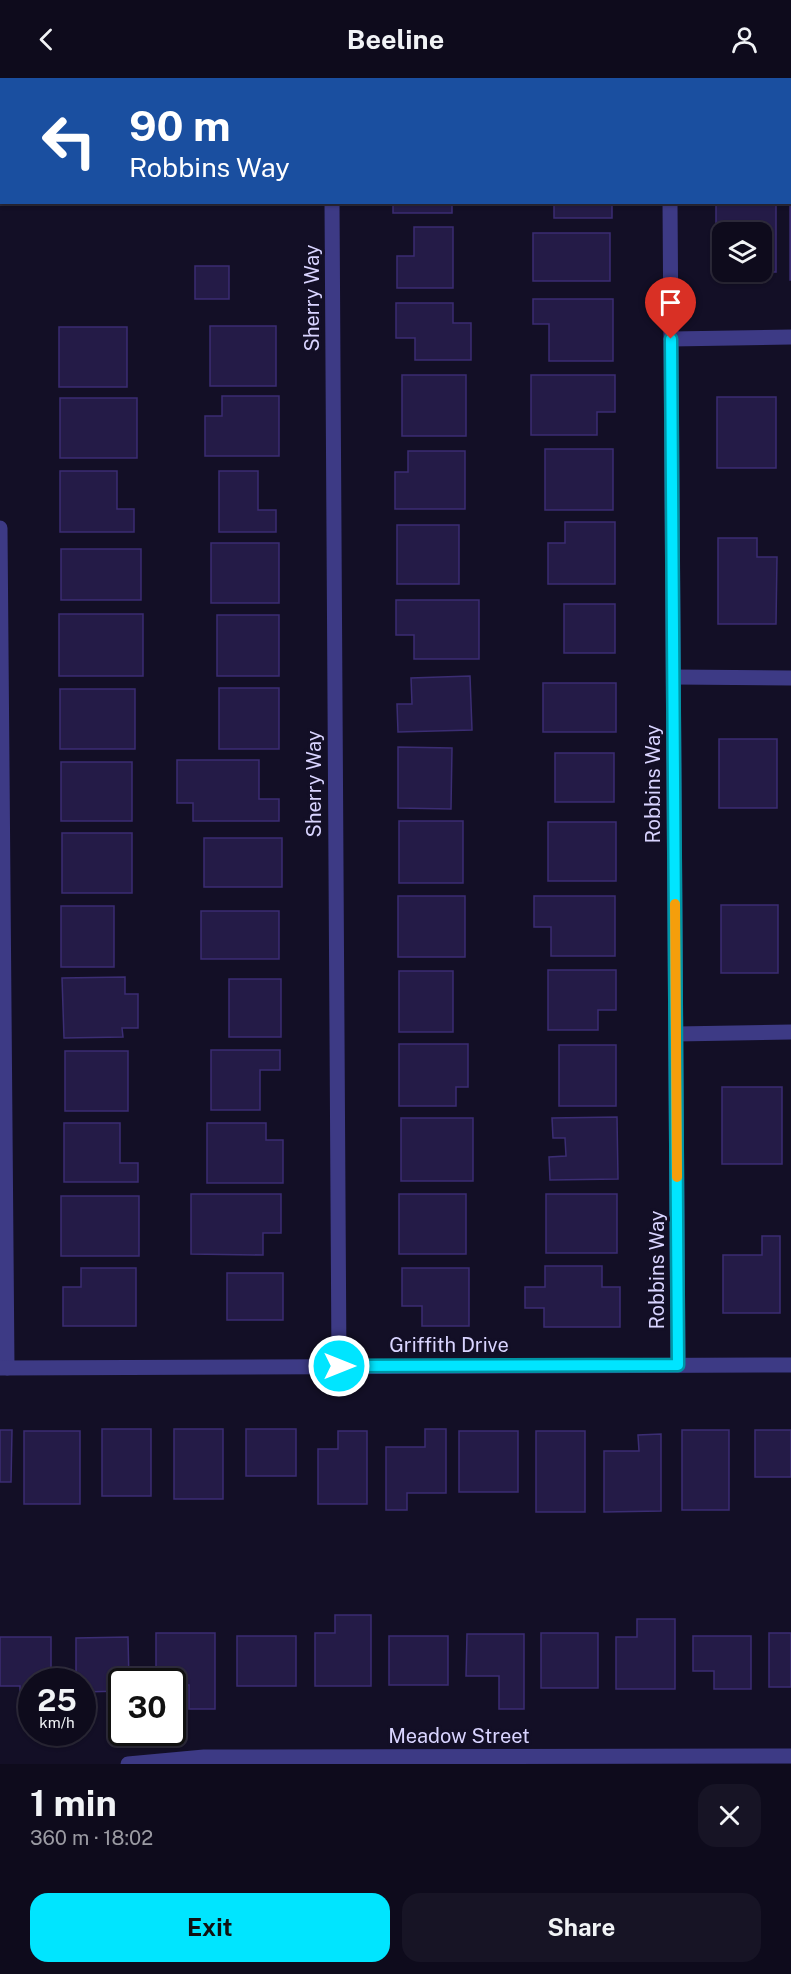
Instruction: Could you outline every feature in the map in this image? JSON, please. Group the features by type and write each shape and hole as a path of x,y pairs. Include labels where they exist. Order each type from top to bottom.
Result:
{"street":[{"name":"Sherry Way","path":"332,204 339,1366"},
{"name":"Robbins Way","path":"670,204 678,1365"},
{"path":"671,339 791,337"},
{"path":"0,528 3,1368"},
{"path":"674,677 791,678"},
{"path":"676,1034 791,1032"},
{"name":"Griffith Drive","path":"3,1368 791,1365"},
{"name":"Meadow Street","path":"128,1764 204,1757 791,1756"}],"building":[{"path":"393,204 452,204 452,213 393,213"},
{"path":"554,204 612,204 612,218 554,218"},
{"path":"716,204 776,204 776,272 772,272 772,222 716,222"},
{"path":"790,204 791,204 791,280"},
{"path":"414,227 453,227 453,288 397,288 397,256 414,256"},
{"path":"533,233 610,233 610,281 533,281"},
{"path":"195,266 229,266 229,299 195,299"},
{"path":"533,299 613,299 613,361 549,361 549,324 533,324"},
{"path":"396,303 453,303 453,323 471,323 471,360 415,360 415,338 396,338"},
{"path":"210,326 276,326 276,386 210,386"},
{"path":"59,327 127,327 127,387 59,387"},
{"path":"402,375 466,375 466,436 402,436"},
{"path":"531,375 615,375 615,412 597,412 597,435 531,435"},
{"path":"222,396 279,396 279,456 205,456 205,416 222,416"},
{"path":"717,397 776,397 776,468 717,468"},
{"path":"60,398 137,398 137,458 60,458"},
{"path":"545,449 613,449 613,510 545,510"},
{"path":"408,451 465,451 465,509 395,509 395,472 408,472"},
{"path":"60,471 117,471 117,509 134,509 134,532 60,532"},
{"path":"219,471 258,471 258,510 276,510 276,532 219,532"},
{"path":"565,522 615,522 615,584 548,584 548,543 565,543"},
{"path":"397,525 459,525 459,584 397,584"},
{"path":"718,538 757,538 757,557 777,557 776,624 718,624"},
{"path":"211,543 279,543 279,603 211,603"},
{"path":"61,549 141,549 141,600 61,600"},
{"path":"396,600 479,600 479,659 414,659 414,635 396,635"},
{"path":"564,604 615,604 615,653 564,653"},
{"path":"59,614 143,614 143,676 59,676"},
{"path":"217,615 279,615 279,676 217,676"},
{"path":"470,676 472,730 398,732 397,704 412,704 411,678"},
{"path":"543,683 616,683 616,732 543,732"},
{"path":"219,688 279,688 279,749 219,749"},
{"path":"60,689 135,689 135,749 60,749"},
{"path":"719,739 777,739 777,808 719,808"},
{"path":"398,747 452,748 451,809 398,808"},
{"path":"555,753 614,753 614,802 555,802"},
{"path":"177,760 259,760 259,799 279,799 279,821 193,821 193,803 177,803"},
{"path":"61,762 132,762 132,821 61,821"},
{"path":"399,821 463,821 463,883 399,883"},
{"path":"548,822 616,822 616,881 548,881"},
{"path":"62,833 132,833 132,893 62,893"},
{"path":"204,838 282,838 282,887 204,887"},
{"path":"398,896 465,896 465,957 398,957"},
{"path":"534,896 615,896 615,956 551,956 551,927 534,927"},
{"path":"721,905 778,905 778,973 721,973"},
{"path":"61,906 114,906 114,967 61,967"},
{"path":"201,911 279,911 279,959 201,959"},
{"path":"548,970 616,970 616,1010 598,1010 598,1030 548,1030"},
{"path":"399,971 453,971 453,1032 399,1032"},
{"path":"125,977 125,994 138,994 138,1028 122,1028 123,1037 64,1038 62,978"},
{"path":"229,979 281,979 281,1037 229,1037"},
{"path":"399,1044 468,1044 468,1087 456,1087 456,1106 399,1106"},
{"path":"559,1045 616,1045 616,1106 559,1106"},
{"path":"211,1050 280,1050 280,1070 260,1070 260,1110 211,1110"},
{"path":"65,1051 128,1051 128,1111 65,1111"},
{"path":"722,1087 782,1087 782,1164 722,1164"},
{"path":"617,1117 618,1179 550,1180 549,1157 566,1156 565,1138 553,1138 552,1118"},
{"path":"401,1118 473,1118 473,1181 401,1181"},
{"path":"64,1123 120,1123 120,1163 138,1163 138,1182 64,1182"},
{"path":"207,1123 266,1123 266,1140 283,1140 283,1183 207,1183"},
{"path":"191,1194 281,1194 281,1233 263,1233 263,1255 191,1254"},
{"path":"399,1194 466,1194 466,1254 399,1254"},
{"path":"546,1194 617,1194 617,1253 546,1253"},
{"path":"61,1196 139,1196 139,1256 61,1256"},
{"path":"762,1236 780,1236 780,1313 723,1313 723,1255 762,1255"},
{"path":"545,1266 602,1266 602,1287 620,1287 620,1327 544,1327 544,1308 525,1308 525,1287 545,1287"},
{"path":"81,1268 136,1268 136,1326 63,1326 63,1287 81,1287"},
{"path":"402,1268 469,1268 469,1326 422,1326 422,1306 402,1306"},
{"path":"227,1273 283,1273 283,1320 227,1320"},
{"path":"102,1429 151,1429 151,1496 102,1496"},
{"path":"174,1429 223,1429 223,1499 174,1499"},
{"path":"246,1429 296,1429 296,1476 246,1476"},
{"path":"425,1429 446,1429 446,1493 407,1493 407,1510 386,1510 386,1447 425,1447"},
{"path":"0,1430 12,1430 11,1482 0,1482"},
{"path":"682,1430 729,1430 729,1510 682,1510"},
{"path":"755,1430 791,1430 791,1477 755,1477"},
{"path":"24,1431 80,1431 80,1504 24,1504"},
{"path":"338,1431 367,1431 367,1504 318,1504 318,1449 338,1449"},
{"path":"459,1431 518,1431 518,1492 459,1492"},
{"path":"536,1431 585,1431 585,1512 536,1512"},
{"path":"661,1434 661,1511 604,1512 604,1451 639,1451 638,1435"},
{"path":"335,1615 371,1615 371,1686 315,1686 315,1633 335,1633"},
{"path":"637,1619 675,1619 675,1689 616,1689 616,1637 637,1637"},
{"path":"156,1633 215,1633 215,1709 189,1709 186,1668 156,1668"},
{"path":"541,1633 598,1633 598,1688 541,1688"},
{"path":"769,1633 791,1633 791,1687 769,1687"},
{"path":"467,1634 524,1634 524,1709 499,1709 499,1676 466,1676"},
{"path":"237,1636 296,1636 296,1686 237,1686"},
{"path":"389,1636 448,1636 448,1685 389,1685"},
{"path":"693,1636 751,1636 751,1689 714,1689 714,1671 693,1671"},
{"path":"0,1637 51,1637 51,1668 18,1668 18,1686 0,1686"},
{"path":"128,1637 129,1668 108,1668 108,1691 96,1692 96,1668 76,1668 76,1638"}],"slow traffic":[{"path":"675,904 677,1177"}],"route":[{"path":"339,1366 678,1365 671,339"}]}
